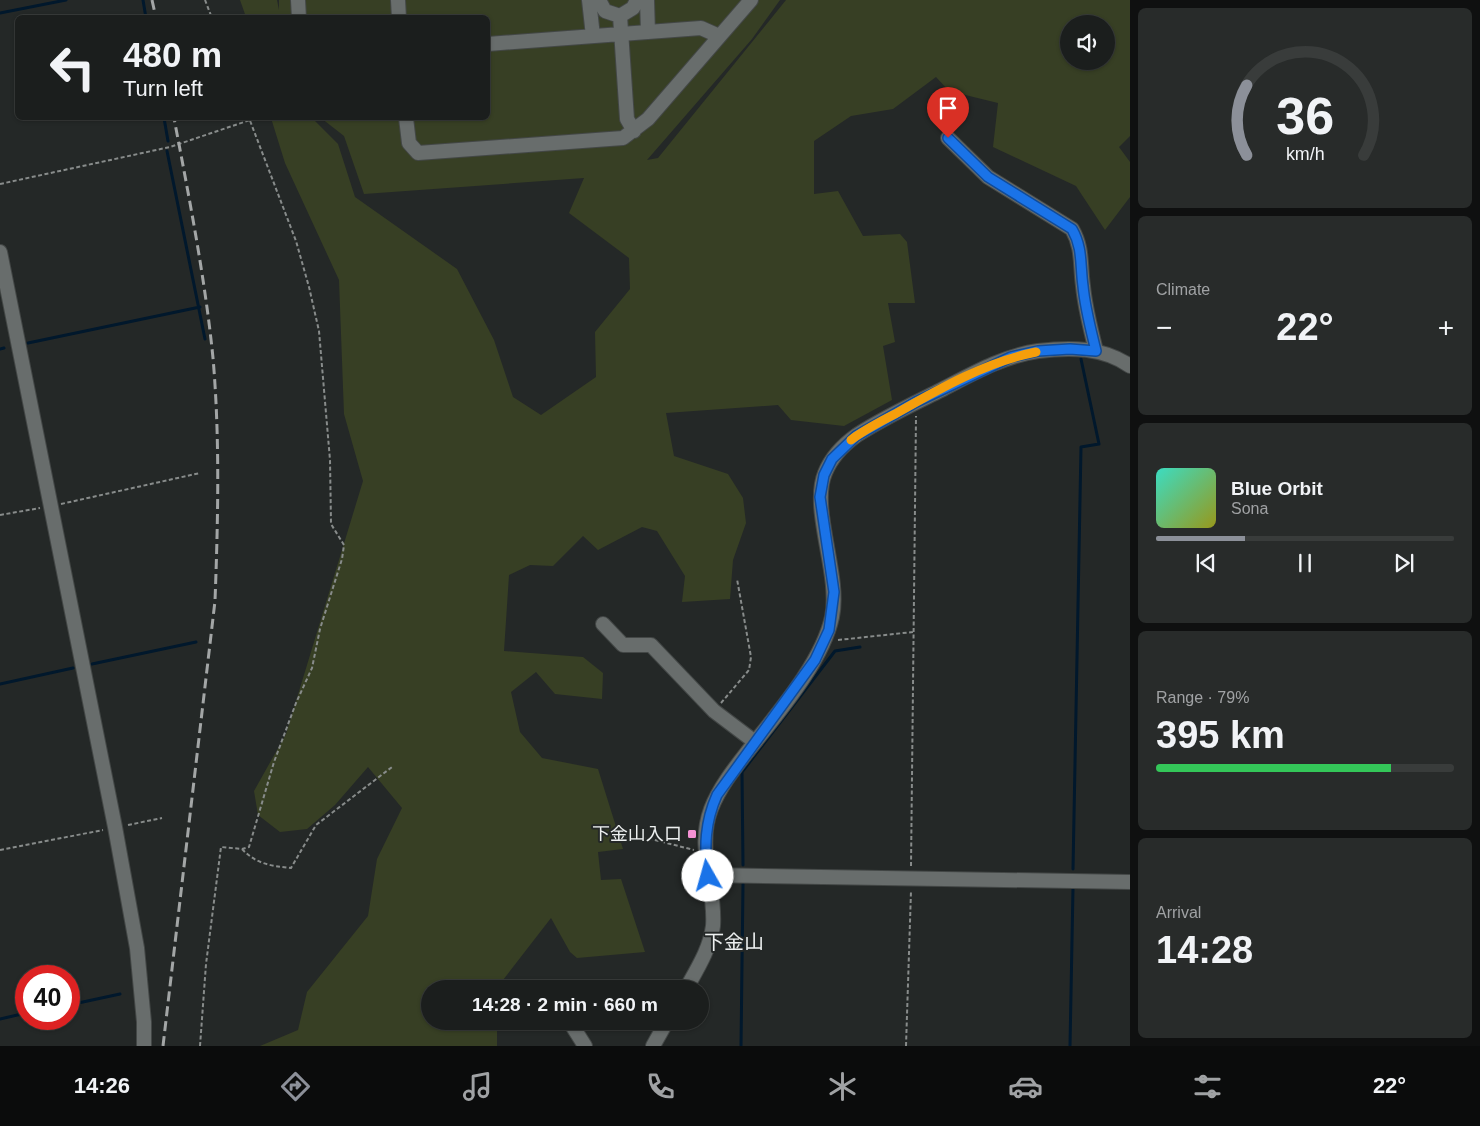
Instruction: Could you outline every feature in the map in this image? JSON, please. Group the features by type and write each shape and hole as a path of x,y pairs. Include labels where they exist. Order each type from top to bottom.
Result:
{"street":[{"path":"298,0 299,15"},
{"path":"398,0 399,15"},
{"path":"589,0 593,36"},
{"path":"599,0 605,11 620,16 628,12 637,0"},
{"path":"647,0 648,32"},
{"path":"406,120 409,143 418,153 623,138 648,119 751,0"},
{"path":"620,16 627,118 634,131"},
{"path":"490,44 701,28 719,36"},
{"path":"948,138 988,177 1072,229 1079,241 1083,286 1096,351"},
{"path":"0,252 116,827 137,948 144,1022 144,1046"},
{"path":"691,980 704,958 712,929 713,911 705,852 710,811 717,795 815,660 824,642 833,614 834,592 820,497 824,475 832,459 856,436 916,402 1011,357 1062,349 1096,351 1108,354 1130,366"},
{"path":"603,624 623,645 651,645 714,712 755,742"},
{"path":"708,876 1130,882"},
{"path":"575,1030 585,1046"},
{"path":"653,1046 662,1030"}],"path":[{"path":"205,0 211,15"},
{"path":"0,184 170,147 246,120"},
{"path":"200,1046 206,964 221,848 242,849 249,847 277,754 296,703 312,668 320,629 342,558 344,544 331,524 330,460 319,331 296,241 249,120"},
{"path":"906,1046 911,878 916,402"},
{"path":"0,515 50,507 200,473"},
{"path":"731,691 749,670 751,657 737,579"},
{"path":"824,642 913,632"},
{"path":"242,849 251,859 266,865 291,868 316,825 392,767"},
{"path":"0,850 162,818"},
{"path":"616,838 651,839 705,852"}],"green space":[{"path":"240,0 277,0 279,10 279,0 780,0 752,39 647,160 658,158 786,0 1130,0 1130,136 1119,147 1130,162 1130,197 1105,230 1076,186 993,147 998,103 949,91 936,77 893,109 851,116 814,141 814,194 838,191 863,236 900,234 907,242 915,303 888,303 895,342 883,346 892,400 844,426 791,420 778,405 666,413 674,456 728,474 743,498 746,523 733,560 730,599 682,602 685,576 657,531 642,527 598,550 583,536 553,566 530,565 509,575 504,651 583,657 603,673 602,699 555,694 536,672 511,692 520,732 542,758 598,769 623,849 598,852 601,880 621,879 645,952 577,958 570,952 551,918 503,980 421,980 421,1030 497,1030 497,1046 260,1046 298,1030 307,992 368,916 377,859 402,808 368,767 335,805 307,829 280,832 258,815 254,791 286,734 363,481 344,414 339,280 285,163 272,120 314,120 338,144 355,197 457,269 494,340 513,397 541,415 596,377 595,332 630,289 629,258 569,213 584,178 364,194 344,136 324,120 490,120 490,15 245,15"}],"waterway":[{"path":"0,13 66,0"},
{"path":"143,0 146,15"},
{"path":"164,120 168,141"},
{"path":"167,151 205,339"},
{"path":"28,343 200,307"},
{"path":"0,349 4,348"},
{"path":"1073,869 1081,447 1099,444 1081,359"},
{"path":"92,664 196,642"},
{"path":"743,865 742,772 835,651 860,647"},
{"path":"0,684 73,668"},
{"path":"741,1046 743,884"},
{"path":"1070,1046 1073,888"},
{"path":"80,1003 120,994"},
{"path":"0,1019 15,1016"}],"railway":[{"path":"152,0 155,15"},
{"path":"163,1046 215,601 218,510 217,419 210,328 191,208 174,120"}],"slow traffic":[{"path":"851,440 916,402 970,375 1011,357 1036,352"}],"place":[{"name":"下金山入口","path":"692,834"}],"district":[{"name":"下金山","path":"734,942"}],"route":[{"path":"708,876 705,852 706,832 710,811 717,795 815,660 829,630 833,614 834,592 820,497 824,475 832,459 856,436 916,402 1011,357 1038,351 1070,349 1096,351 1083,286 1079,241 1072,229 988,177 948,138"}]}
